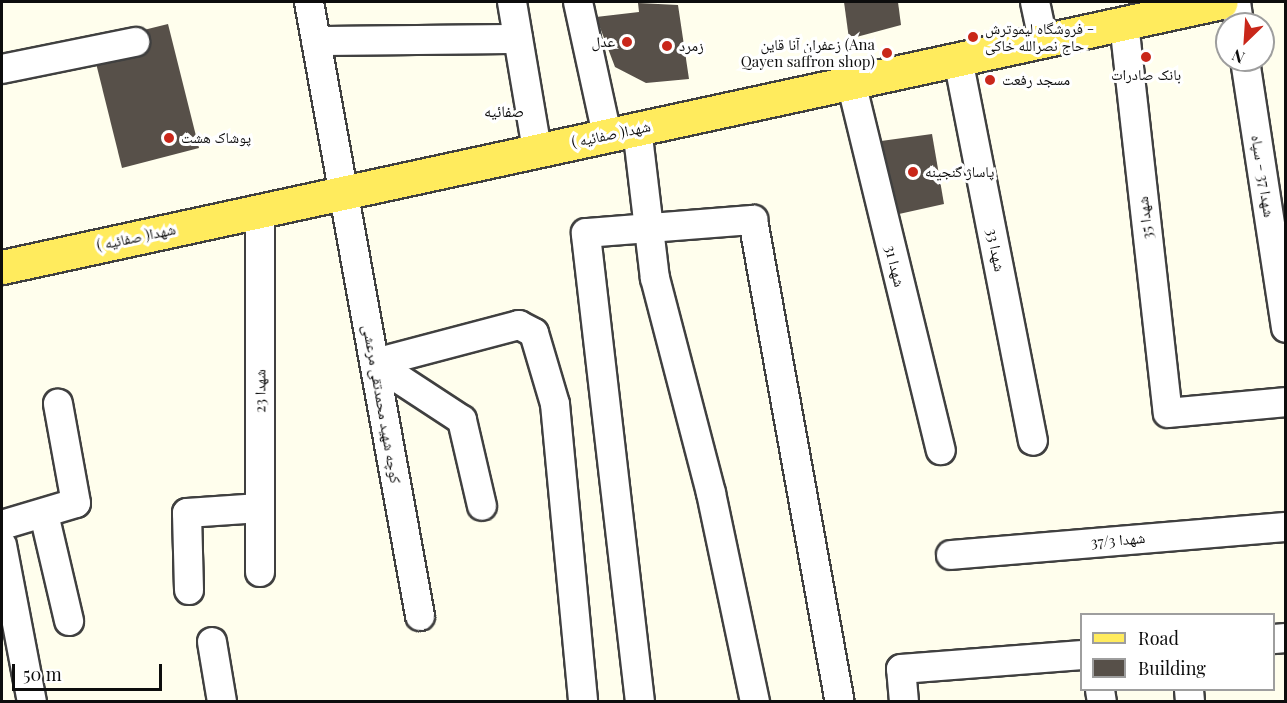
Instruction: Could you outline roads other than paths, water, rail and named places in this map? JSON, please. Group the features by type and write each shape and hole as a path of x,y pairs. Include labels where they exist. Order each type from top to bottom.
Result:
{"main road":[{"name":"شهدا( صفائیه )","path":"2,267 1221,2"}],"street":[{"name":"کوچه شهید محمدتقی مرعشی","path":"309,2 420,616"},
{"path":"512,2 537,150"},
{"path":"578,2 622,132 649,230 655,278 711,493 754,702"},
{"path":"1035,2 1043,40"},
{"name":"شهدا 35","path":"1124,23 1168,413 1286,402"},
{"path":"316,41 518,39"},
{"path":"2,69 135,42"},
{"name":"شهدا 33","path":"958,58 1033,441"},
{"name":"شهدا 37 - سپاه","path":"1247,72 1285,312"},
{"name":"شهدا 31","path":"851,82 941,450"},
{"name":"شهدا 23","path":"260,572 261,210"},
{"path":"640,702 586,233 649,230 753,220 840,702"},
{"path":"375,363 519,325 534,333 555,404 579,701"},
{"path":"375,363 462,420 482,506"},
{"path":"2,525 76,503 57,404"},
{"path":"189,590 187,513 260,508"},
{"path":"44,513 69,621"},
{"name":"شهدا 37/3","path":"951,555 1286,527"},
{"path":"2,545 32,702"},
{"path":"212,642 222,702"},
{"path":"904,702 901,669 1080,655"}],"place":[{"name":"فروشگاه لیموترش - حاج نصرالله خاکی","path":"973,37"},
{"name":"عدل","path":"627,42"},
{"name":"زمرد","path":"667,46"},
{"name":"زعفران آنا قاین (Ana Qayen saffron shop)","path":"887,53"},
{"name":"بانک صادرات","path":"1146,57"},
{"name":"مسجد رفعت","path":"990,80"},
{"name":"پوشاک هشت","path":"169,138"},
{"name":"پاساژ گنجینه","path":"913,172"}],"district":[{"name":"صفائیه","path":"504,111"}]}
